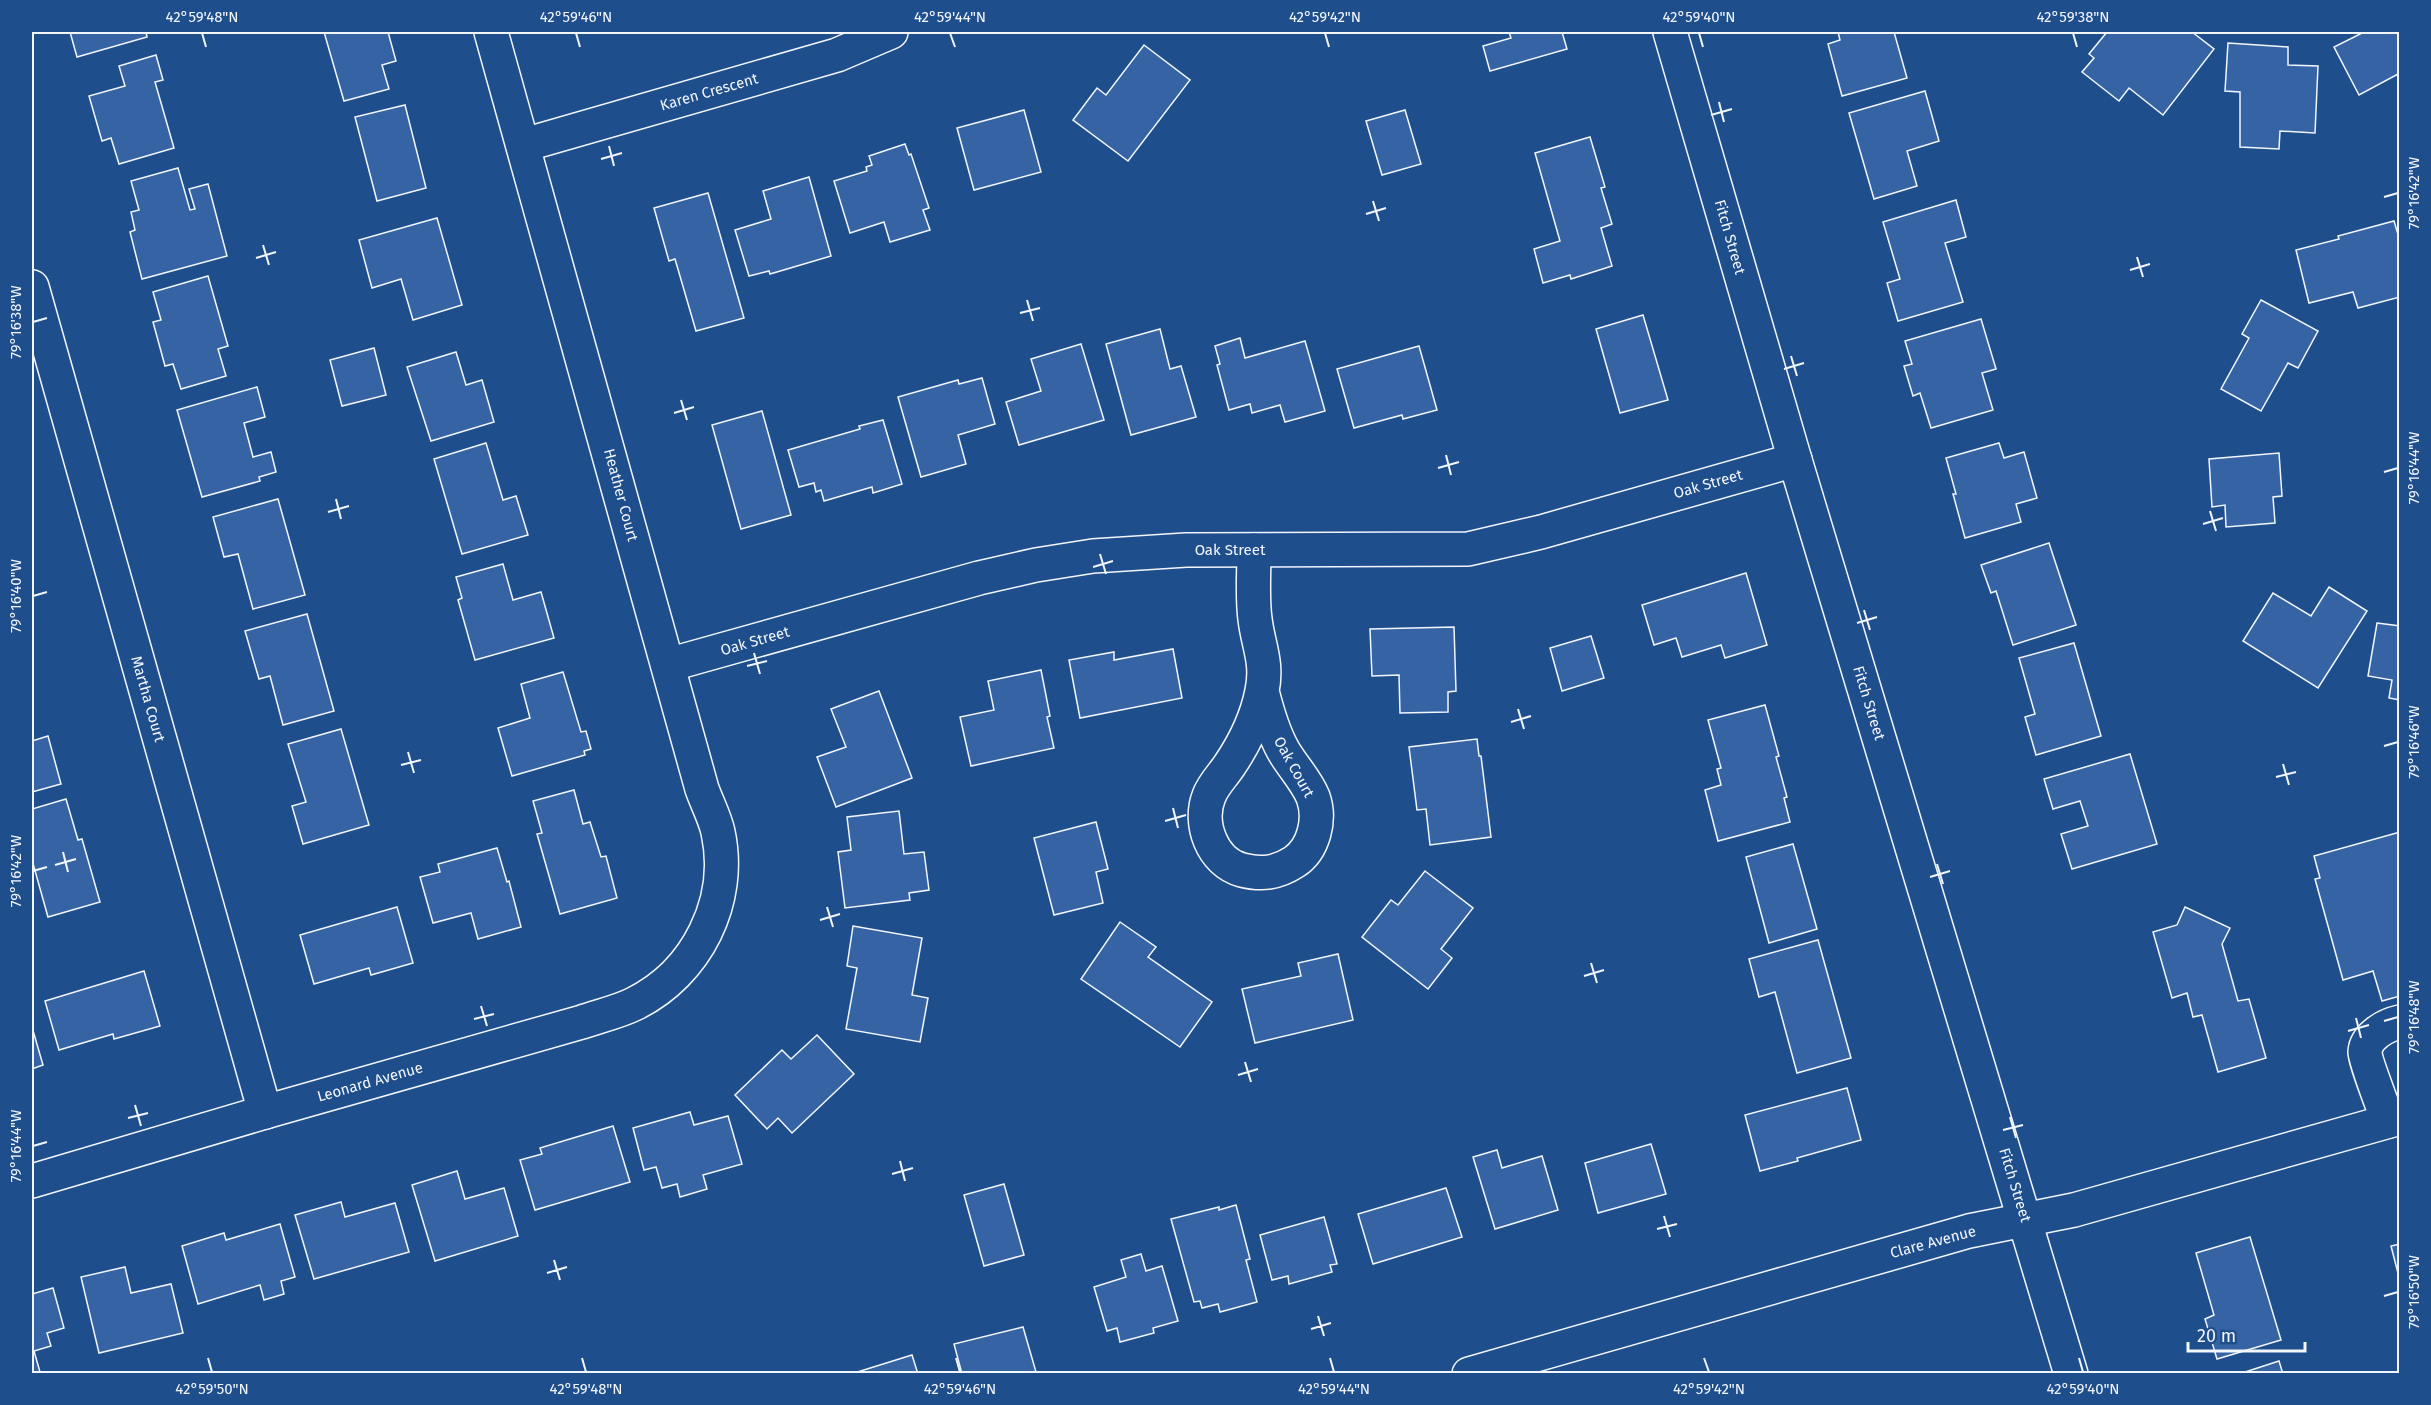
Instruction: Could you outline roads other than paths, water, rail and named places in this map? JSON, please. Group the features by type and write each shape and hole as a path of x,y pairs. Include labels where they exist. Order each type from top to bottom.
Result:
{"street":[{"name":"Heather Court","path":"491,32 702,789 718,831 721,857 720,883 715,909 706,933 692,955"},
{"name":"Karen Crescent","path":"524,145 837,55 891,32"},
{"name":"Fitch Street","path":"1670,32 1795,460 2071,1374"},
{"name":"Martha Court","path":"32,287 265,1112"},
{"name":"Oak Street","path":"668,665 979,578 1036,565 1139,552 1468,549 1541,532 1795,460"},
{"name":"Oak Court","path":"1254,550 1255,619 1264,658 1262,691 1240,750 1209,795 1204,816 1209,838 1220,856 1238,869 1259,874 1281,870 1299,858 1312,840 1317,819 1313,797 1283,750 1270,723 1262,691"},
{"name":"Leonard Avenue","path":"32,1180 582,1022 633,1005 675,975 692,955"},
{"path":"2394,1120 2365,1053 2370,1039 2389,1024 2400,1022"},
{"name":"Clare Avenue","path":"1469,1374 1958,1234 2074,1210 2394,1120"}]}
